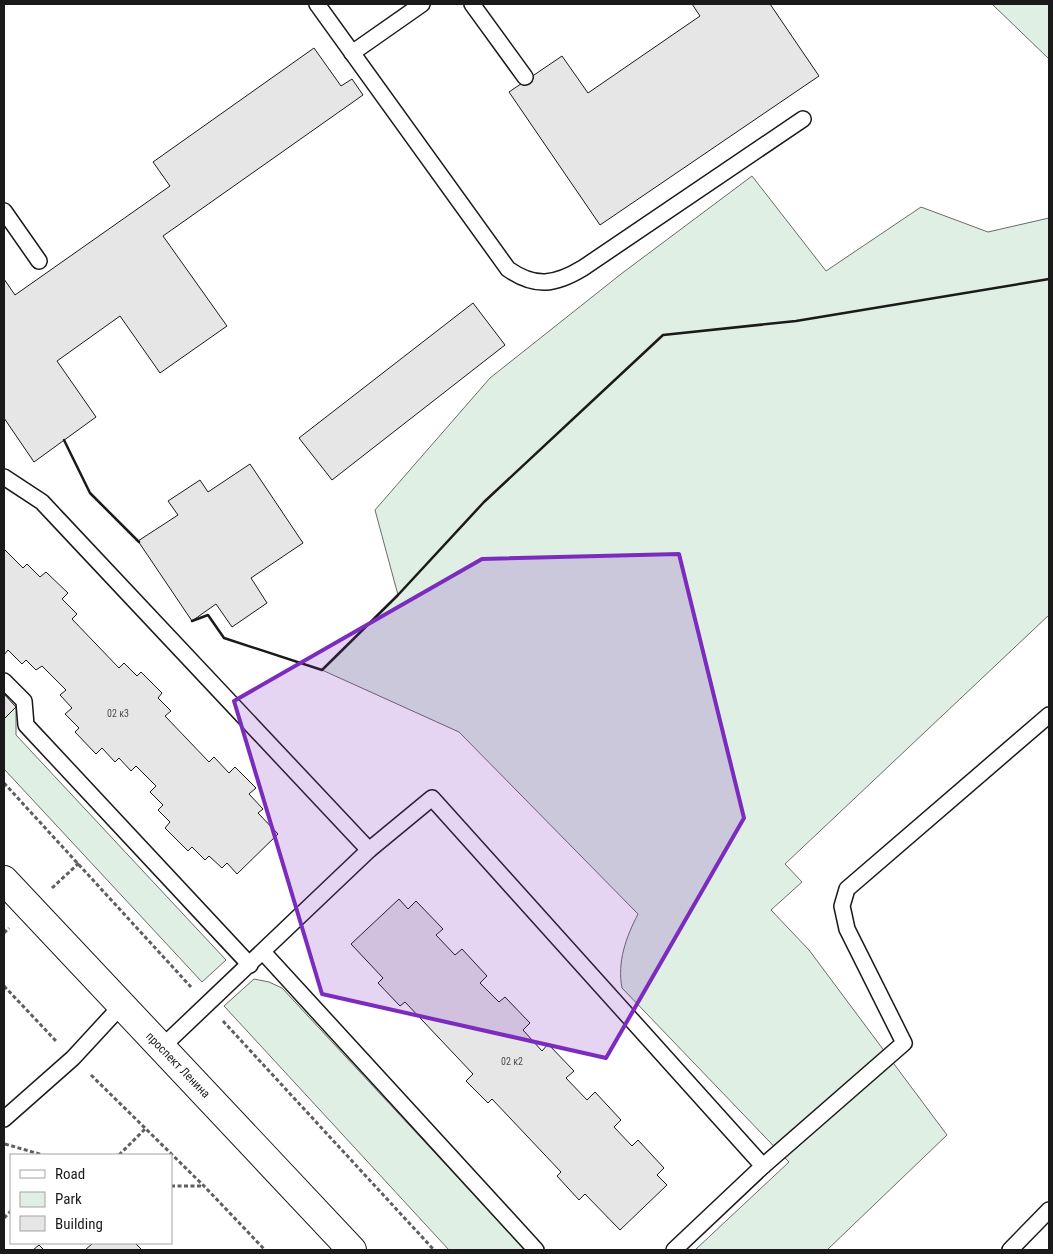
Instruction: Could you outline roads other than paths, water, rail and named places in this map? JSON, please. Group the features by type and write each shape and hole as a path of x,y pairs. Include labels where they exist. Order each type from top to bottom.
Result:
{"main road":[{"name":"проспект Ленина","path":"4,880 352,1250"}],"lane":[{"path":"317,4 508,268 521,278 535,282 554,282 577,272 804,119"},
{"path":"352,52 422,4"},
{"path":"472,4 525,77"},
{"path":"4,211 39,261"},
{"path":"4,477 42,502 370,850"},
{"path":"4,681 24,701 26,725 250,964"},
{"path":"674,1250 763,1166 904,1042 847,929 842,906 843,898 847,889 1049,715"},
{"path":"162,1047 370,850 432,798 763,1166"},
{"path":"263,952 536,1250"},
{"path":"4,1119 73,1058 122,1006"},
{"path":"1010,1250 1049,1210"}]}
